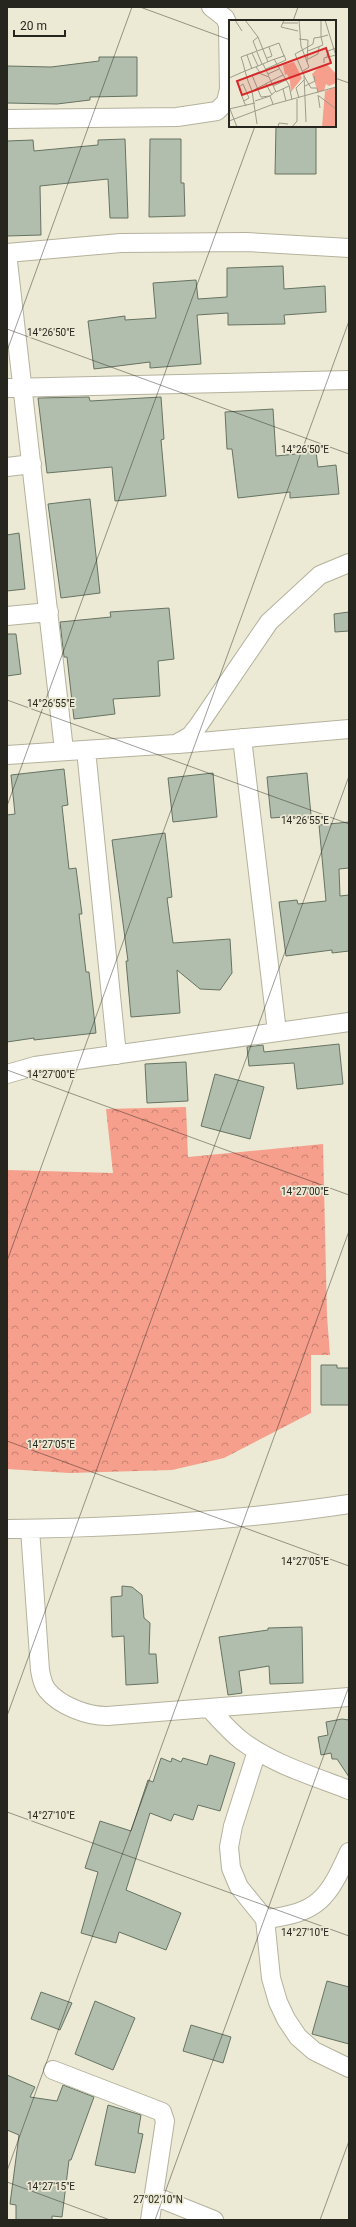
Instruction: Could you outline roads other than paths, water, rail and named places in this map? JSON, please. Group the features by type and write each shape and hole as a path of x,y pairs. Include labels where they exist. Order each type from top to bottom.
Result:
{"street":[{"path":"7,119 177,117 217,111 226,102 229,89 228,25 225,18 211,7"},
{"path":"64,750 32,464 15,388 7,253 121,243 248,242 349,248"},
{"path":"15,388 349,380"},
{"path":"7,467 32,464"},
{"path":"176,744 190,736 198,726 269,622 320,575 349,563"},
{"path":"7,616 48,612"},
{"path":"7,755 64,750 176,744 349,729"},
{"path":"242,738 277,1032"},
{"path":"86,750 118,1055"},
{"path":"7,1074 35,1066 349,1022"},
{"path":"7,1529 30,1529 232,1517 349,1504"},
{"path":"30,1529 40,1670 46,1689 54,1697 73,1708 99,1716 349,1697"},
{"path":"209,1708 230,1731 257,1751 276,1761 349,1790"},
{"path":"257,1751 233,1826 229,1847 231,1868 239,1887 265,1919 270,1978 278,2002 286,2019 298,2037 314,2051 349,2068"},
{"path":"265,1919 289,1916 315,1904 324,1897 335,1881 349,1852"},
{"path":"53,2070 162,2112 165,2120 150,2220"},
{"path":"154,2196 214,2220"}]}
